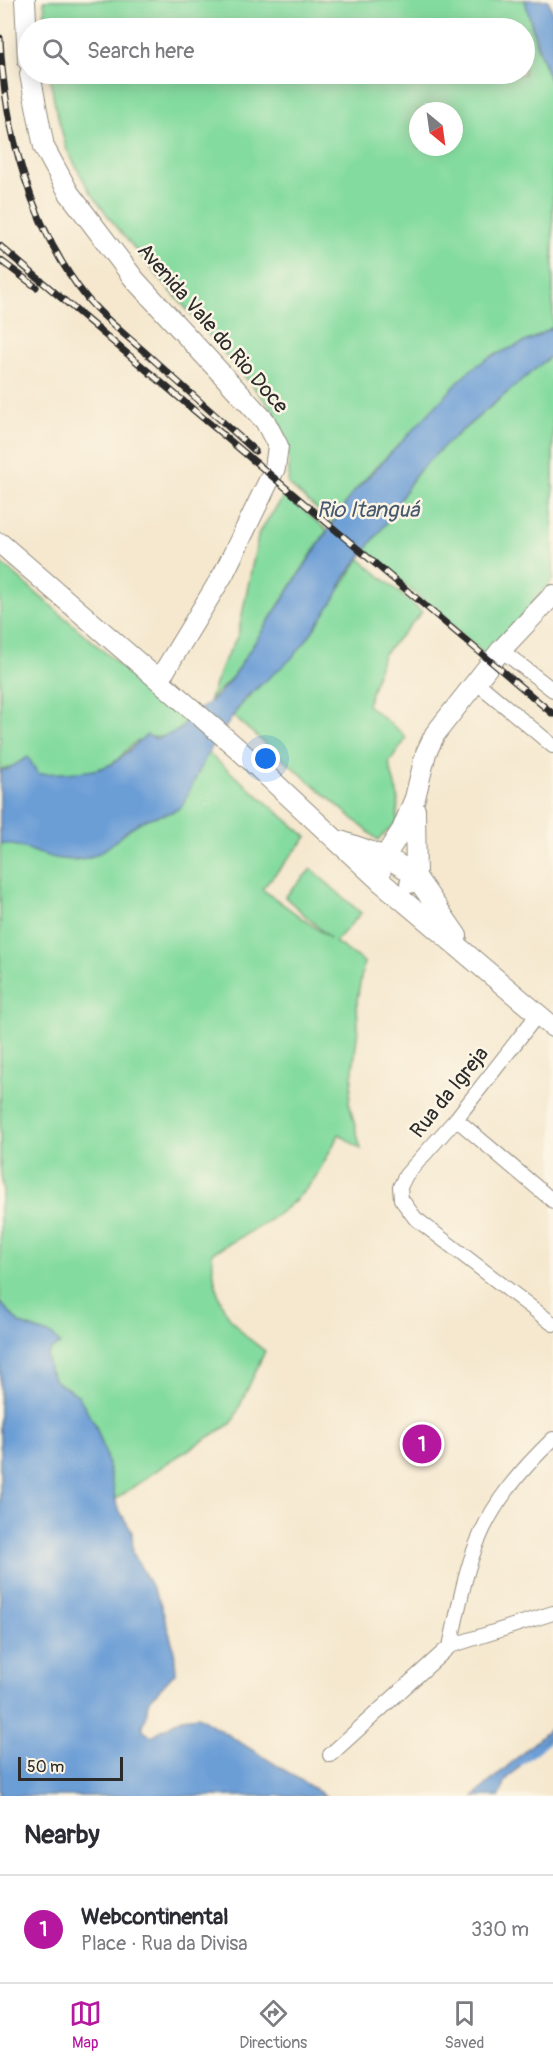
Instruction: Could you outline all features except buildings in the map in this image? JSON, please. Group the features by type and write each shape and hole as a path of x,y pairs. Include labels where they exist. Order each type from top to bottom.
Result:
{"street":[{"path":"25,0 26,18"},
{"name":"Avenida Vale do Rio Doce","path":"32,84 44,147 69,193 135,280 265,422 278,446 275,468 224,573 159,680"},
{"path":"0,543 192,708 332,838 553,1027"},
{"path":"387,886 380,867 384,856 396,843 415,798 426,753 435,734 501,650 553,595"},
{"path":"501,650 553,690"},
{"path":"475,681 553,746"},
{"path":"387,886 406,886 416,877 415,798"},
{"path":"332,838 384,856 416,877 471,957"},
{"name":"Rua da Igreja","path":"538,1014 456,1119 406,1175 400,1187 401,1199 415,1218 553,1324"},
{"path":"456,1119 553,1201"},
{"path":"450,1646 476,1544 488,1519 516,1478 553,1438"},
{"path":"330,1755 450,1646 553,1613"}],"green space":[{"path":"44,0 525,0 530,18 45,18"},
{"path":"535,40 553,88 553,327 488,358 375,468 351,495 333,523 288,484 287,446 282,427 273,410 117,228 89,190 66,148 51,84 535,84"},
{"path":"553,354 553,579 487,656 365,550 430,458"},
{"path":"285,495 327,530 233,676 209,701 222,665 238,635 259,532"},
{"path":"360,559 422,612 383,655 367,705 402,733 406,739 389,763 398,797 397,822 378,840 233,716 303,644"},
{"path":"0,562 186,722 180,729 168,735 136,742 115,762 95,770 38,774 34,769 13,766 0,770"},
{"path":"208,753 307,837 262,889 331,939 285,897 311,869 361,913 335,942 364,962 357,1000 358,1029 349,1103 361,1149 339,1134 314,1179 293,1202 268,1221 212,1253 216,1285 225,1310 241,1331 265,1351 232,1423 170,1461 115,1500 105,1452 95,1424 69,1389 56,1382 49,1370 47,1356 50,1350 59,1345 54,1336 20,1324 0,1302 0,1207 3,1191 0,1165 0,844 18,846 62,859 83,859 93,856 103,851 136,824 173,812 181,807"}],"water":[{"path":"525,0 548,0 553,14 553,88 535,37 535,18 530,18"},
{"name":"Rio Itanguá","path":"553,327 553,354 447,443 415,475 387,522 345,577 335,598 305,642 291,659 245,698 208,753 182,806 136,825 110,846 90,857 62,859 8,844 0,844 0,770 6,770 28,757 38,774 102,768 115,762 147,735 157,739 180,730 189,718 218,695 233,676 351,495 468,372 488,358"},
{"path":"0,1302 20,1324 54,1336 60,1345 50,1350 47,1356 49,1370 56,1382 78,1395 95,1424 105,1452 117,1506 132,1532 133,1553 160,1602 174,1649 176,1672 148,1702 146,1718 142,1725 144,1732 152,1736 182,1718 198,1716 326,1796 0,1796"},
{"path":"553,1726 553,1732 506,1780 500,1796 474,1796"}],"waterway":[{"path":"521,1763 553,1737"}],"railway":[{"path":"0,38 7,106 14,140 35,207 66,269 100,312 255,451"},
{"path":"0,246 553,714"},
{"path":"0,260 36,287"}],"place":[{"name":"Webcontinental","path":"422,1444"}]}
